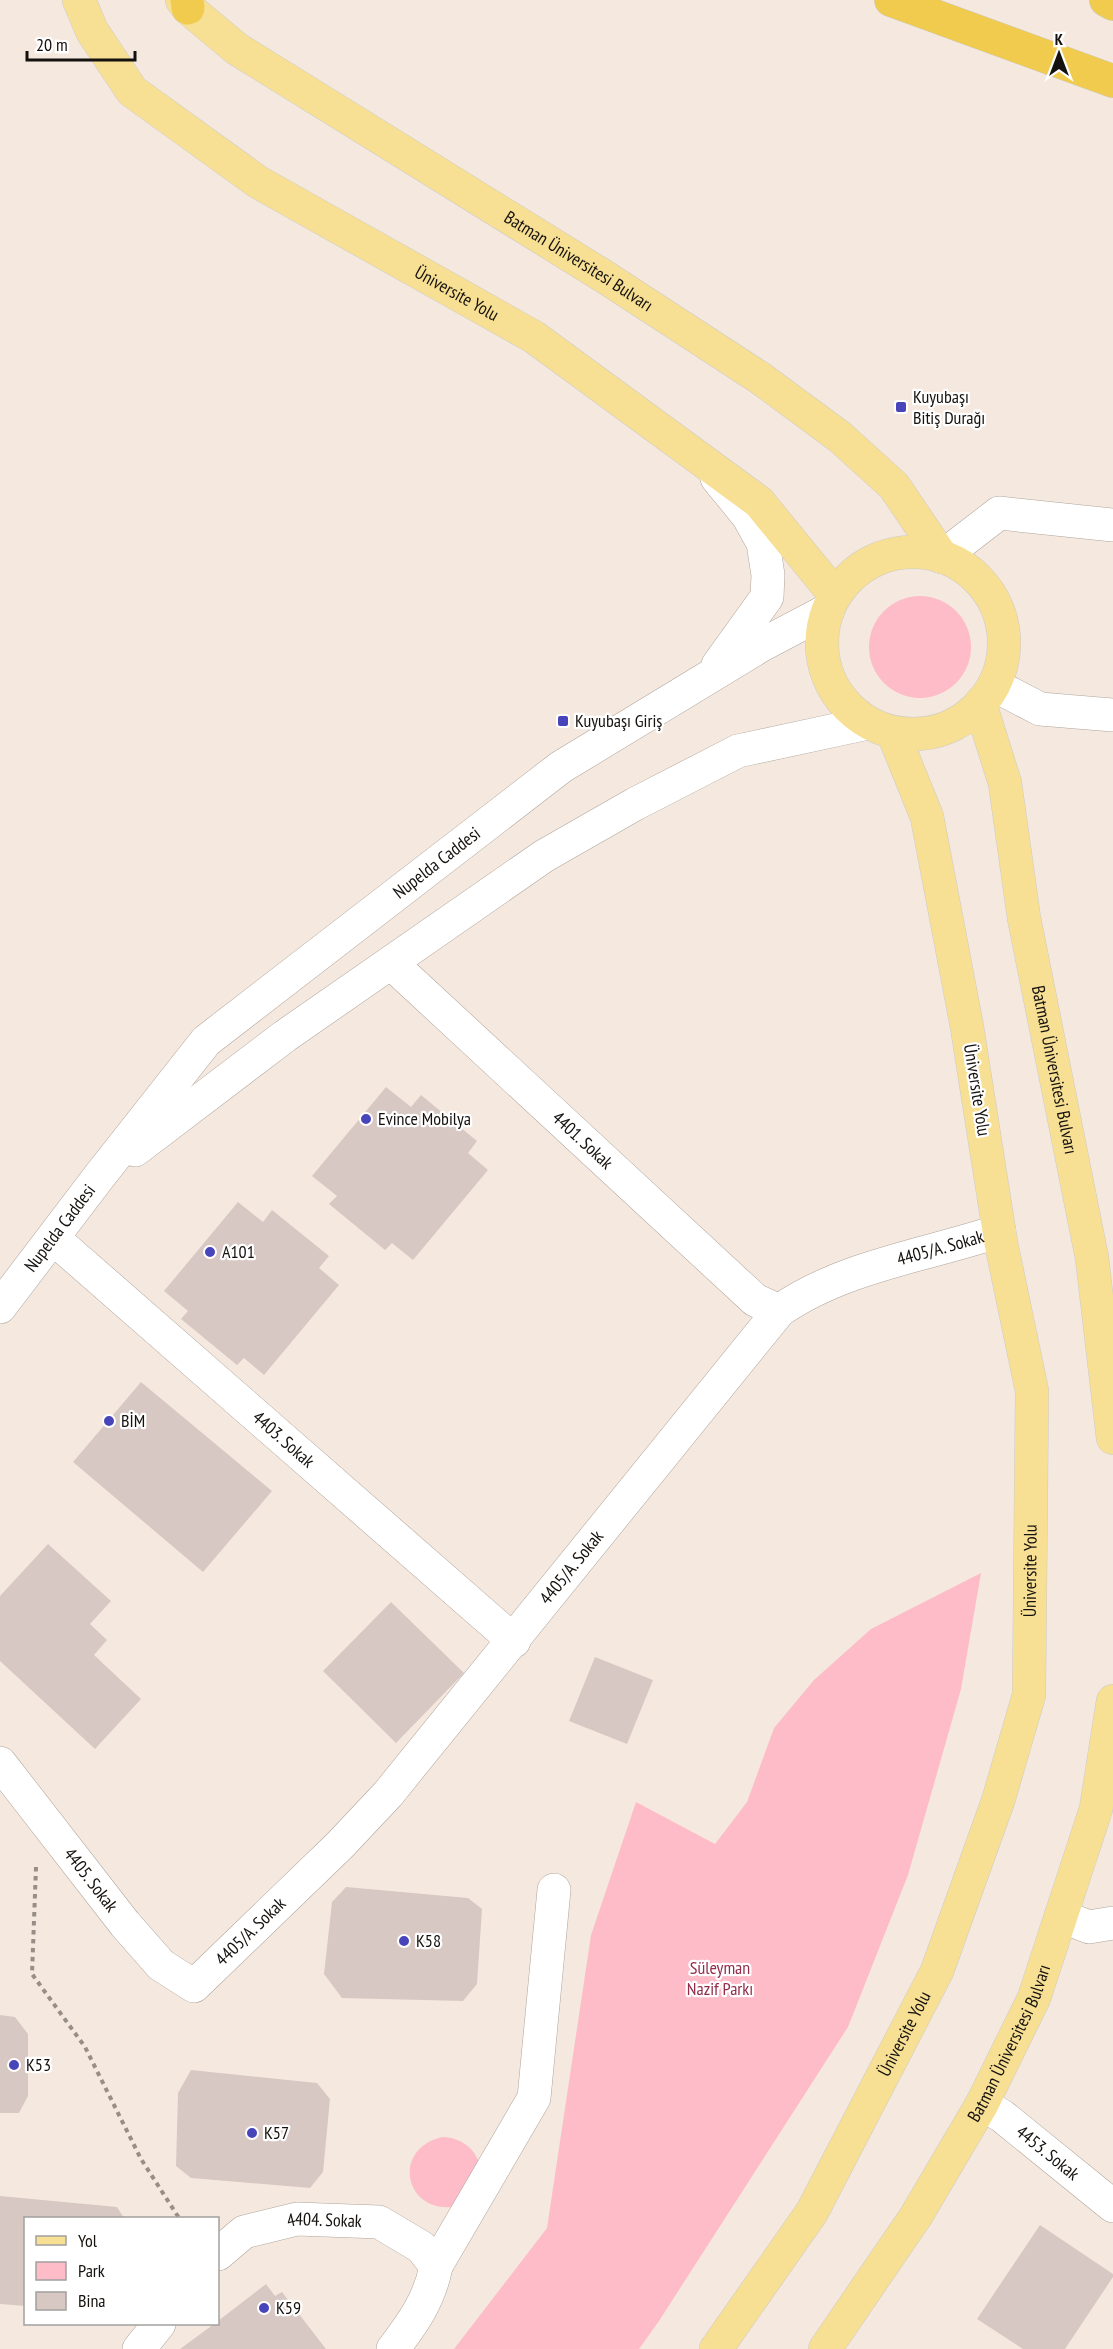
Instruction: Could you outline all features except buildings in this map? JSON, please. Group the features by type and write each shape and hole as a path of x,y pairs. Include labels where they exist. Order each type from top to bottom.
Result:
{"highway":[{"path":"891,0 1113,81"},
{"path":"1106,0 1113,4"}],"main road":[{"name":"Üniversite Yolu","path":"79,0 92,32 132,91 258,182 534,337 759,502 832,603"},
{"name":"Batman Üniversitesi Bulvarı","path":"185,2 237,49 605,277 760,378 831,430 894,486 942,556"},
{"path":"912,552 942,556 964,567 982,583 996,603 1004,627 1005,651 999,675 987,695 969,716 946,728 920,734 881,728 845,704 829,680 822,651 824,622 832,603 855,572 882,557 912,552"},
{"name":"Batman Üniversitesi Bulvarı","path":"987,695 1005,783 1024,918 1092,1258 1113,1435"},
{"name":"Üniversite Yolu","path":"716,2349 812,2212 937,1971 998,1801 1029,1695 1032,1390 999,1231 966,1026 927,817 881,728"},
{"name":"Batman Üniversitesi Bulvarı","path":"825,2349 916,2216 982,2104 1034,1998 1096,1809 1113,1701"}],"street":[{"path":"702,460 748,516 763,543 768,575 767,597 710,676"},
{"path":"942,556 999,513 1113,525"},
{"name":"Nupelda Caddesi","path":"0,1307 98,1178 207,1041 561,767 832,603"},
{"path":"987,695 1040,709 1113,715"},
{"name":"Nupelda Caddesi","path":"98,1178 285,1036 544,856 635,804 738,751 881,728"},
{"name":"4401. Sokak","path":"391,963 755,1299 778,1311"},
{"name":"4405/A. Sokak","path":"194,1986 340,1845 388,1794 514,1641 778,1311 796,1298 828,1282 999,1231"},
{"name":"4403. Sokak","path":"53,1238 514,1641"},
{"name":"4405. Sokak","path":"0,1763 125,1924 161,1965 194,1986"},
{"path":"393,2349 432,2288 436,2266 534,2098 554,1890"},
{"path":"1061,1916 1089,1927 1113,1923"},
{"name":"4453. Sokak","path":"982,2104 1002,2116 1113,2206"},
{"name":"4404. Sokak","path":"219,2253 244,2232 297,2219 379,2222 421,2247 436,2266"},
{"path":"139,2349 158,2325"}],"path":[{"path":"38,1810 32,1974 85,2047 141,2159 178,2217"}],"green space":[{"path":"920,596 939,600 956,611 967,628 971,647 967,666 956,683 939,694 920,698 901,694 884,683 873,666 869,647 873,628 884,611 901,600"},
{"name":"Süleyman Nazif Parkı","path":"981,1573 961,1689 908,1875 848,2027 659,2321 639,2349 454,2349 547,2228 591,1935 636,1802 715,1844 747,1802 774,1728 814,1680 871,1629"},
{"path":"442,2137 463,2142 468,2146 473,2151 482,2171 458,2206 440,2207 426,2202 416,2192 411,2180 410,2167 415,2155 425,2144"}],"place":[{"name":"Kuyubaşı Bitiş Durağı","path":"901,407"},
{"name":"Kuyubaşı Giriş","path":"563,721"},
{"name":"Evince Mobilya","path":"366,1119"},
{"name":"A101","path":"210,1252"},
{"name":"BİM","path":"109,1421"},
{"name":"K58","path":"404,1941"},
{"name":"K53","path":"14,2065"},
{"name":"K57","path":"252,2133"},
{"name":"K59","path":"264,2308"}]}
